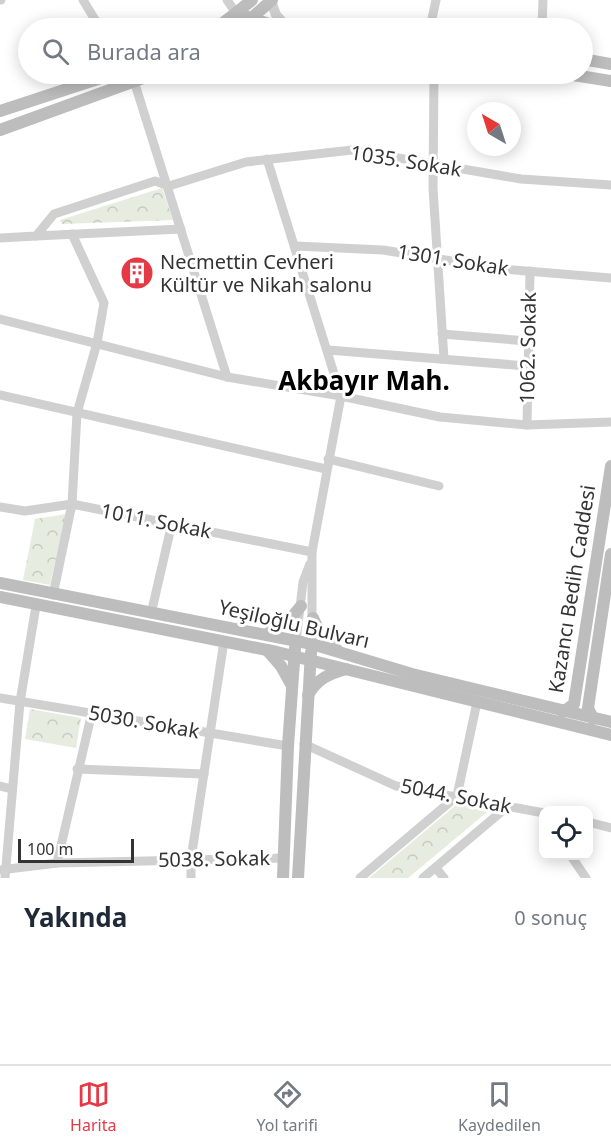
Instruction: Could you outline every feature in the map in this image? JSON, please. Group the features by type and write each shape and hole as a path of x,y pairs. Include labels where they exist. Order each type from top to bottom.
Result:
{"main road":[{"path":"230,18 252,0"},
{"path":"253,18 271,1"},
{"path":"593,61 611,64"},
{"path":"593,78 611,81"},
{"path":"0,111 82,84"},
{"path":"0,130 126,84"},
{"name":"Kazancı Bedih Caddesi","path":"563,712 574,704 611,466"},
{"name":"Kazancı Bedih Caddesi","path":"593,719 588,708 611,554"},
{"name":"Yeşiloğlu Bulvarı","path":"0,583 312,644 412,674 611,722"},
{"name":"Yeşiloğlu Bulvarı","path":"0,597 294,656 611,735"},
{"path":"267,634 291,618 301,606"},
{"path":"313,618 319,631 338,650"},
{"path":"283,878 291,684 296,641"},
{"path":"298,878 304,744 312,644"},
{"path":"267,650 281,666 291,684"},
{"path":"308,696 315,684 324,676 346,669"}],"street":[{"path":"83,0 94,18"},
{"path":"227,0 233,16"},
{"path":"432,18 436,0"},
{"path":"542,18 543,0"},
{"path":"271,1 279,18"},
{"path":"135,84 169,186 227,377"},
{"path":"434,84 433,164 444,359"},
{"name":"1035. Sokak","path":"36,236 54,214 155,181 169,186 246,162 352,150 521,179 611,185"},
{"path":"267,159 341,396 312,556 303,582 296,641"},
{"path":"0,238 181,230"},
{"path":"53,595 72,504 77,413 98,344 104,303 72,234"},
{"name":"1301. Sokak","path":"295,246 383,250 530,271 611,278"},
{"name":"1062. Sokak","path":"527,425 530,271"},
{"path":"0,319 227,377 341,396 440,417 527,425 611,422"},
{"path":"442,334 527,341"},
{"path":"328,350 527,366"},
{"path":"0,394 77,413 439,486"},
{"name":"1011. Sokak","path":"0,507 25,512 72,504 172,523 312,556"},
{"path":"151,614 172,523"},
{"path":"312,556 312,644"},
{"path":"3,873 20,702 36,606"},
{"path":"191,878 191,859 224,641"},
{"name":"5030. Sokak","path":"0,698 288,746"},
{"path":"360,878 457,796 477,702"},
{"path":"57,863 92,712"},
{"name":"5044. Sokak","path":"304,744 396,786 508,806 539,814"},
{"path":"77,769 204,774"},
{"path":"0,786 12,789"},
{"path":"423,878 508,806"},
{"path":"593,823 611,828"},
{"name":"5038. Sokak","path":"3,873 57,863 284,858"},
{"path":"574,860 586,878"},
{"path":"436,868 444,878"}],"green space":[{"path":"162,188 173,220 62,224 60,220"},
{"path":"66,514 50,585 23,580 35,519"},
{"path":"30,709 81,718 76,748 25,739"},
{"path":"461,801 492,808 408,878 369,878"}],"place":[{"name":"Necmettin Cevheri Kültür ve Nikah salonu","path":"137,273"}],"district":[{"name":"Akbayır Mah.","path":"364,381"}]}
